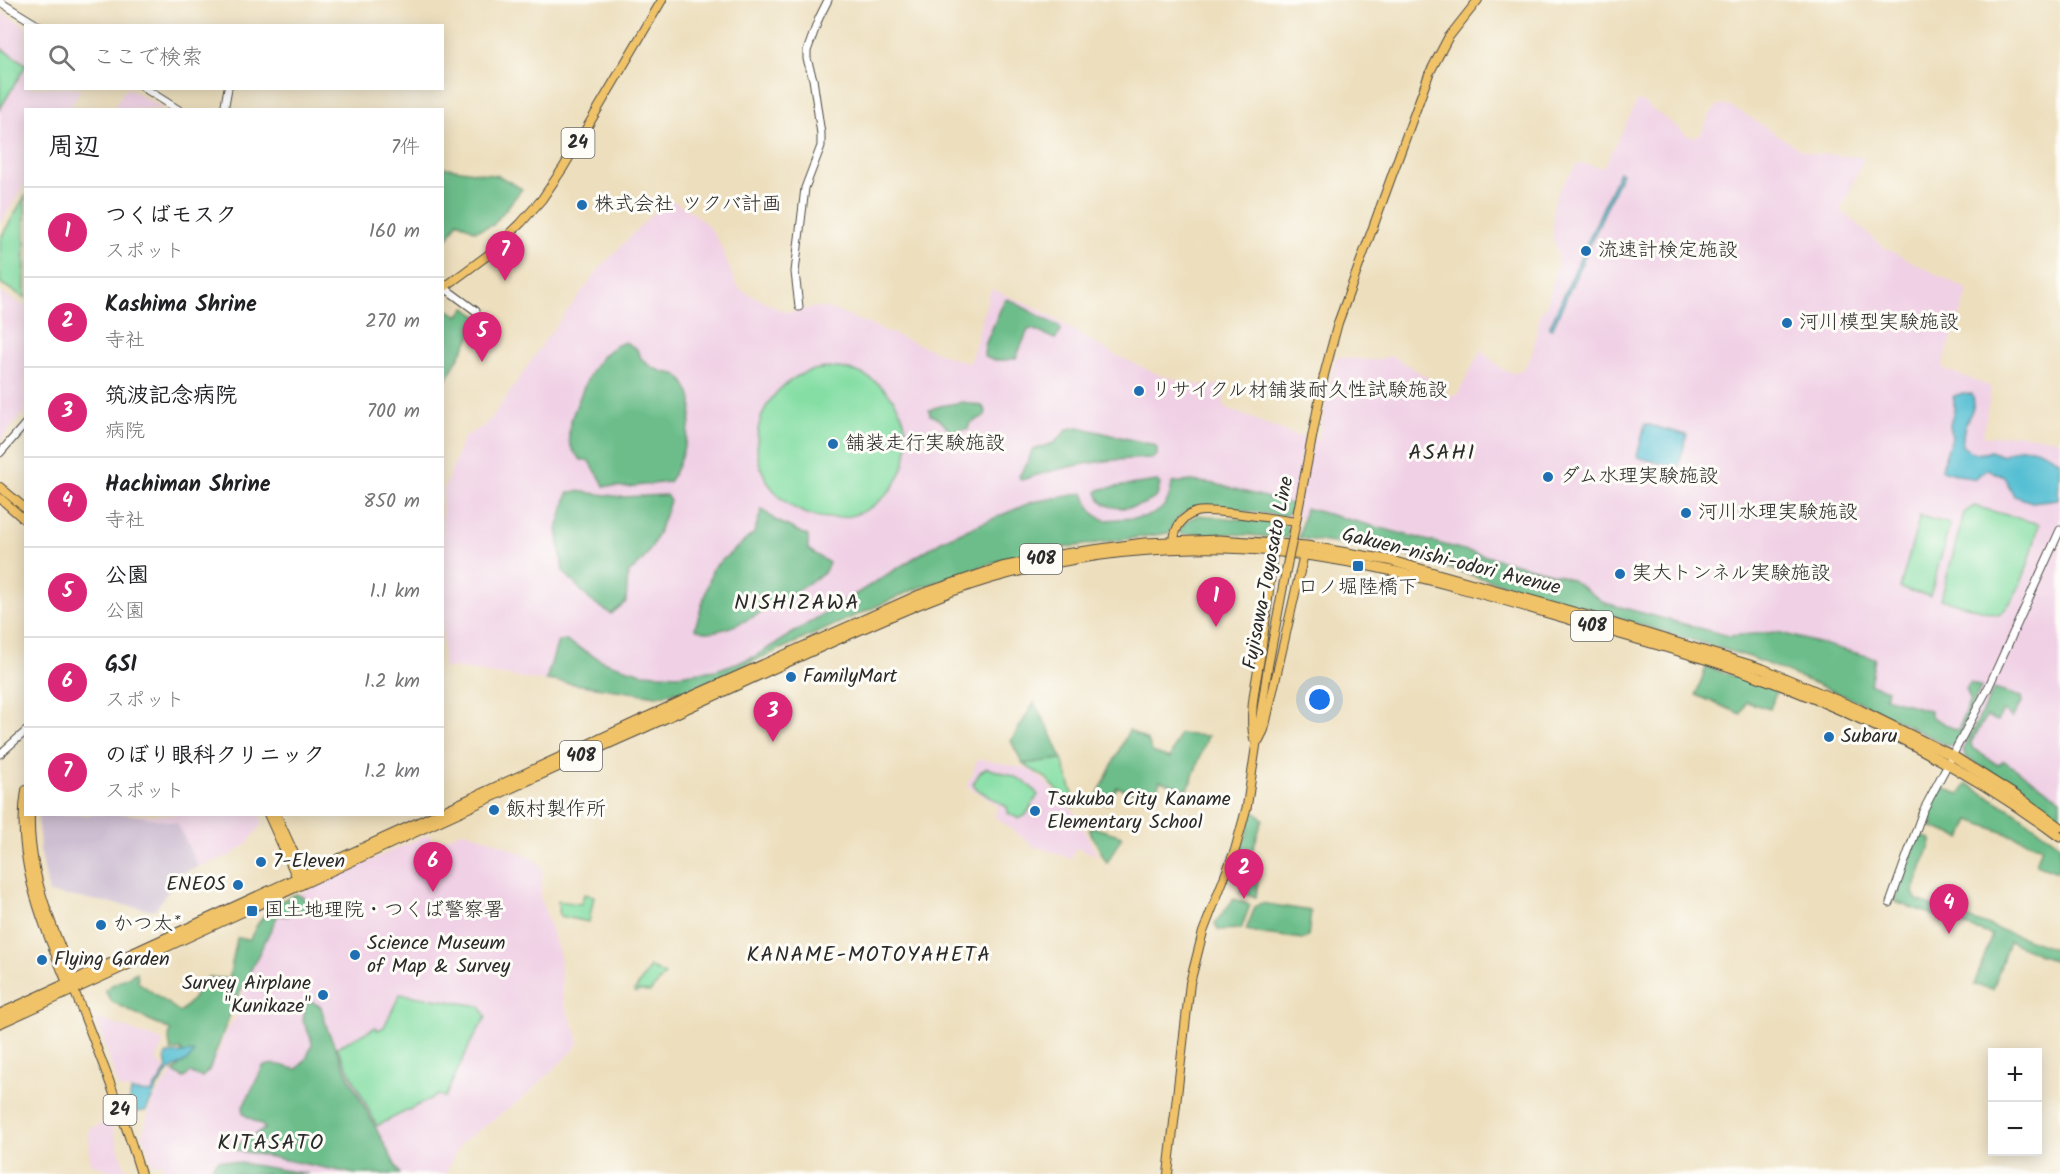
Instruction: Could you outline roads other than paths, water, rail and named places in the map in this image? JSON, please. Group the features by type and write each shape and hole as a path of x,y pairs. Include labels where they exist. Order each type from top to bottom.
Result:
{"highway":[{"name":"Gakuen-nishi-odori Avenue","path":"444,811 919,595 1002,567 1116,546 1245,541 1306,546 1365,555 1595,618 1763,669 1860,710 2021,799 2060,827"},
{"name":"Gakuen-nishi-odori Avenue","path":"444,816 902,611 945,594 1008,574 1069,561 1175,545 1304,554 1364,564 1430,579 1710,661 1805,695 1950,760 2060,837"},
{"name":"Gakuen-nishi-odori Avenue","path":"302,879 433,816"},
{"name":"Gakuen-nishi-odori Avenue","path":"0,1014 72,984 443,816"},
{"name":"Gakuen-nishi-odori Avenue","path":"0,1023 72,984"}],"main road":[{"name":"24","path":"444,286 472,268 521,224 549,189 662,0"},
{"name":"Fujisawa-Toyosato Line","path":"1167,1174 1190,983 1210,910 1242,827 1252,779 1268,666 1324,375 1338,323 1402,145 1437,57 1457,26 1478,0"},
{"path":"0,487 24,507"},
{"path":"0,498 24,519"},
{"path":"1175,545 1176,528 1180,522 1199,511 1296,522"},
{"path":"1256,745 1252,730 1253,705 1273,551"},
{"path":"1256,745 1264,730 1304,554"},
{"name":"24","path":"24,816 26,862 35,900 72,984"},
{"name":"24","path":"30,816 31,851 36,876 72,984 128,1130 141,1174"},
{"path":"269,816 302,879"},
{"path":"277,816 302,879"}],"street":[{"path":"799,307 795,272 805,188 821,146 822,134 807,51 828,0"},
{"path":"0,2 36,24"},
{"path":"147,90 176,108"},
{"path":"224,108 228,90"},
{"path":"444,288 476,311"},
{"path":"0,453 24,425"},
{"path":"1890,903 1923,811 1989,686 2060,530"},
{"path":"0,754 24,733"}],"water":[{"path":"1619,172 1622,173 1552,329 1549,328"},
{"path":"1963,393 1972,394 1974,403 1964,428 1962,446 1976,453 1991,451 2002,456 2010,451 2031,448 2052,456 2060,461 2058,499 2032,502 2014,496 2004,477 1987,469 1974,479 1941,470 1952,436 1950,425 1954,410 1954,396"},
{"path":"1645,424 1687,435 1678,468 1637,457"},
{"path":"194,1052 189,1059 171,1069 164,1076 146,1111 135,1112 129,1104 131,1091 151,1093 167,1069 165,1057 167,1054"}],"place":[{"name":"株式会社 ツクバ計画","path":"582,205"},
{"name":"流速計検定施設","path":"1586,251"},
{"name":"のぼり眼科クリニック","path":"505,281"},
{"name":"河川模型実験施設","path":"1787,323"},
{"name":"公園","path":"482,362"},
{"name":"リサイクル材舗装耐久性試験施設","path":"1139,391"},
{"name":"舗装走行実験施設","path":"833,444"},
{"name":"ダム水理実験施設","path":"1548,477"},
{"name":"河川水理実験施設","path":"1686,513"},
{"name":"口ノ堀陸橋下","path":"1358,566"},
{"name":"実大トンネル実験施設","path":"1620,574"},
{"name":"つくばモスク","path":"1216,627"},
{"name":"FamilyMart","path":"791,677"},
{"name":"Subaru","path":"1829,737"},
{"name":"筑波記念病院","path":"773,742"},
{"name":"飯村製作所","path":"494,810"},
{"name":"Tsukuba City Kaname Elementary School","path":"1035,811"},
{"name":"7-Eleven","path":"261,862"},
{"name":"ENEOS","path":"238,885"},
{"name":"GSI","path":"433,892"},
{"name":"Kashima Shrine","path":"1244,899"},
{"name":"国土地理院・つくば警察署","path":"252,911"},
{"name":"かつ太*","path":"101,925"},
{"name":"Hachiman Shrine","path":"1949,934"},
{"name":"Science Museum of Map & Survey","path":"355,955"},
{"name":"Flying Garden","path":"42,960"},
{"name":"Survey Airplane \"Kunikaze\"","path":"323,995"}],"district":[{"name":"ASAHI","path":"1442,453"},
{"name":"NISHIZAWA","path":"797,603"},
{"name":"KANAME-MOTOYAHETA","path":"869,955"},
{"name":"KITASATO","path":"271,1143"}]}
